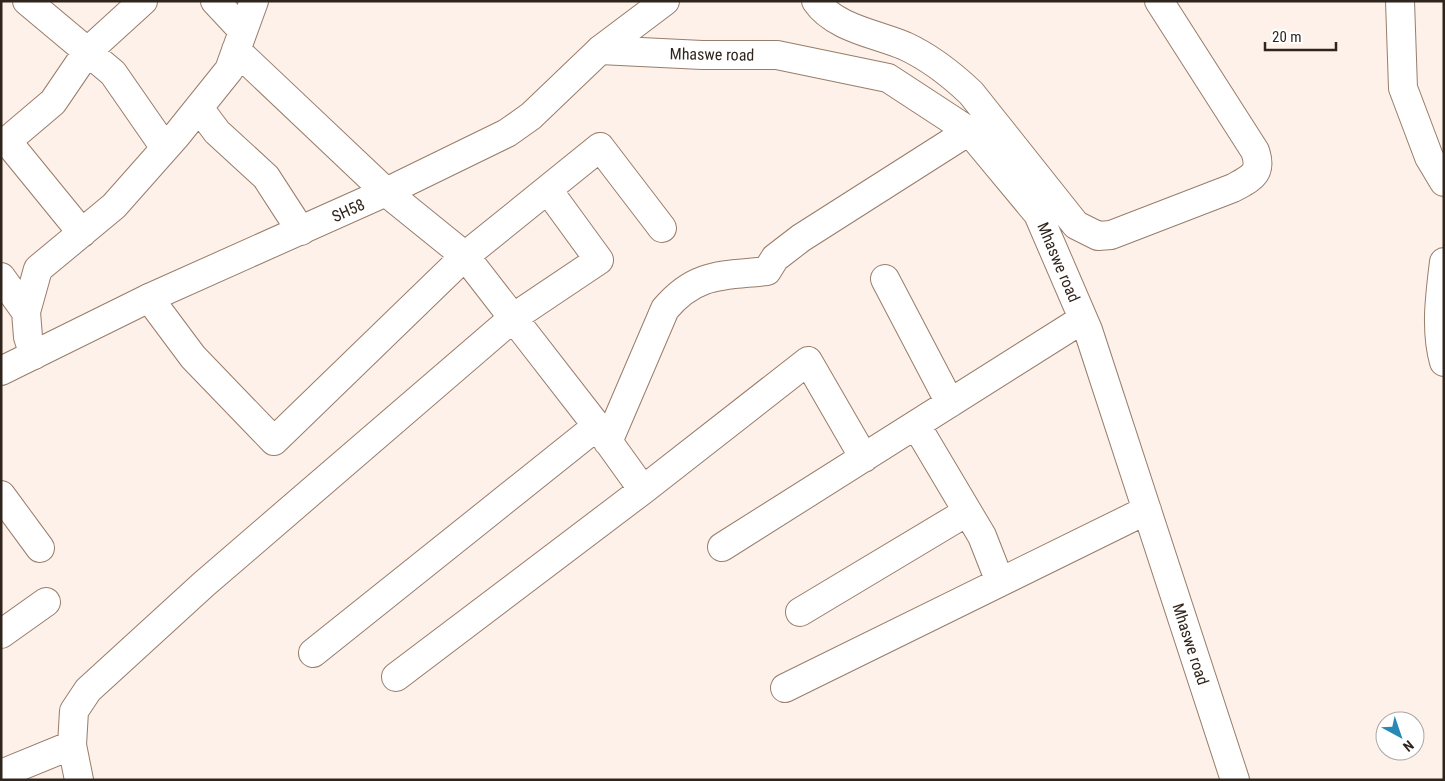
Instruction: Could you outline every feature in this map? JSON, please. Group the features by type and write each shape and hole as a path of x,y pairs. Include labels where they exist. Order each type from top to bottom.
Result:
{"street":[{"path":"27,1 113,73 165,148"},
{"path":"82,233 7,141 53,102 87,52 143,1"},
{"path":"215,1 240,40 386,192 465,256 514,317 643,490"},
{"path":"34,355 28,337 26,312 38,269 114,206 199,108 229,70 254,1"},
{"name":"SH58","path":"1,371 149,298 386,192 507,133 532,116 600,50 665,1"},
{"path":"816,1 833,18 904,46 928,58 952,75 971,94 1076,225 1098,236 1111,235 1233,188 1251,178 1257,170 1259,162 1255,152 1159,1"},
{"path":"1400,1 1403,88 1429,157 1444,182"},
{"name":"Mhaswe road","path":"600,50 702,55 778,55 888,78 969,131 1038,214 1083,319 1235,780"},
{"path":"199,108 218,132 266,177 300,231"},
{"path":"313,653 602,434 665,309 678,293 689,285 709,278 767,271 775,258 801,238 969,131"},
{"path":"149,298 193,357 274,441 465,256 600,146 662,228"},
{"path":"79,780 72,745 74,711 88,690 204,584 514,317 599,260 548,190"},
{"path":"1444,262 1439,306 1440,348 1444,362"},
{"path":"1,277 26,312"},
{"path":"885,279 950,403"},
{"path":"722,547 1083,319"},
{"path":"396,677 808,362 864,458"},
{"path":"916,425 982,536 1000,582"},
{"path":"1,495 40,548"},
{"path":"785,688 1147,510"},
{"path":"800,612 967,512"},
{"path":"1,634 46,602"},
{"path":"1,774 72,745"}]}
